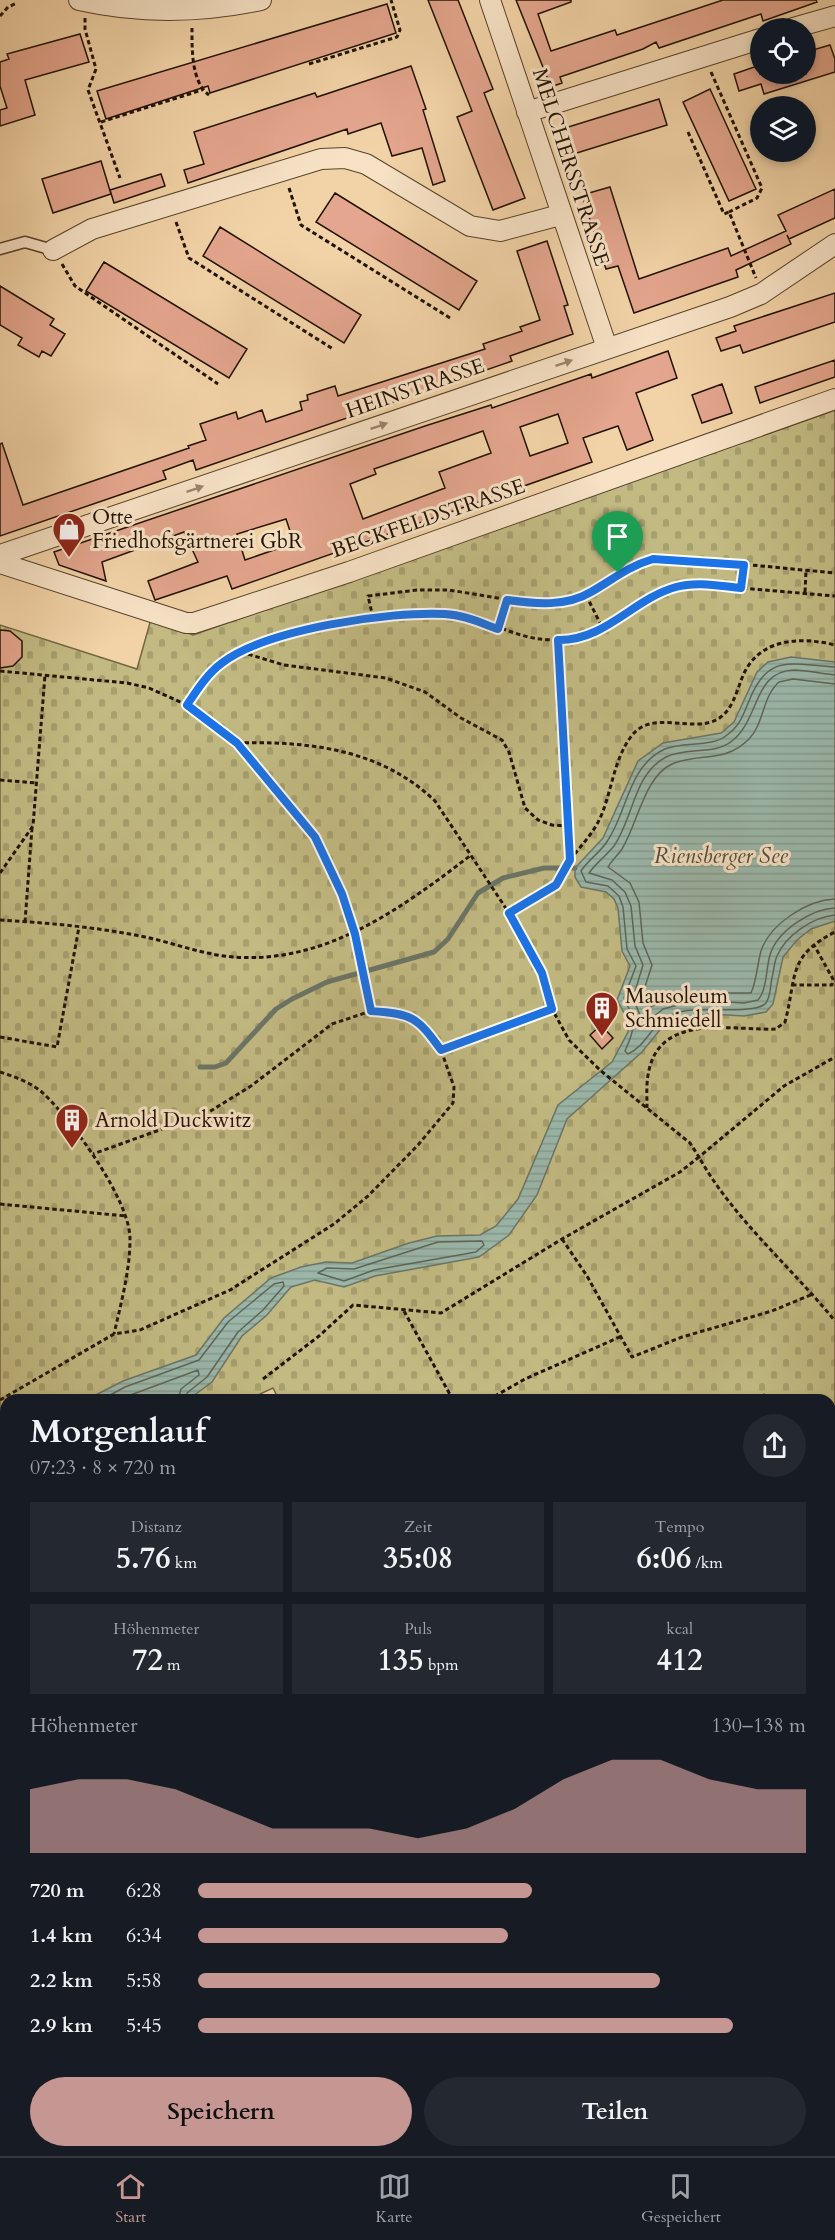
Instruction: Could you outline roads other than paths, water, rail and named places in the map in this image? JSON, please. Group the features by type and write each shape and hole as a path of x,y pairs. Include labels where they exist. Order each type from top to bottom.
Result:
{"street":[{"path":"81,1 149,11 192,11 261,0"},
{"name":"MELCHERSSTRASSE","path":"490,0 560,215 607,348"},
{"path":"816,21 835,16"},
{"path":"527,112 750,42"},
{"path":"53,250 92,229 321,159 345,158 366,164 470,226 500,231 560,215"},
{"name":"HEINSTRASSE","path":"0,555 762,294 835,244"},
{"name":"BECKFELDSTRASSE","path":"0,563 115,602 186,623 194,623 338,575 835,399"}],"lane":[{"path":"0,249 25,242 53,250"}],"water":[{"name":"Riensberger See","path":"791,657 835,662 835,921 811,929 797,940 783,957 773,1004 766,1012 744,1016 711,1014 669,1021 642,1052 567,1119 537,1195 509,1235 479,1257 375,1276 344,1287 315,1280 291,1287 267,1315 242,1336 212,1382 196,1394 98,1394 123,1381 196,1355 224,1318 271,1278 301,1267 326,1262 352,1263 409,1243 437,1236 480,1235 496,1226 518,1199 558,1105 612,1062 628,1032 628,1020 617,1000 630,966 622,951 618,908 614,899 606,892 581,887 575,877 575,868 603,838 638,761 663,743 721,733 734,722 757,672 768,662"}],"waterway":[{"path":"200,1067 215,1067 226,1063 276,1009 292,999 327,982 434,952 448,939 478,893 503,878 544,868 575,868"}],"place":[{"name":"Otte Friedhofsgärtnerei GbR","path":"69,558"},
{"name":"Mausoleum Schmiedell","path":"602,1037"},
{"name":"Arnold Duckwitz","path":"72,1149"}]}
